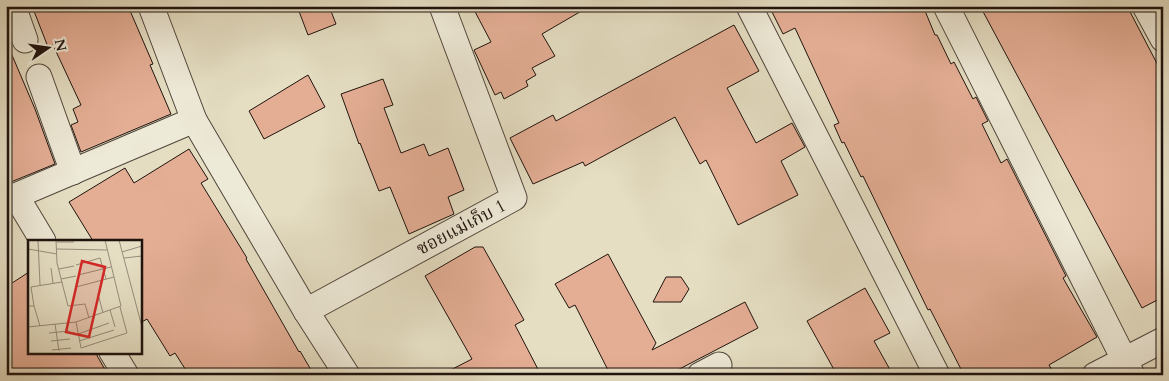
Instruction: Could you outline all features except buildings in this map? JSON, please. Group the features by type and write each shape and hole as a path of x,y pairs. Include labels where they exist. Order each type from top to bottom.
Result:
{"street":[{"path":"13,6 25,40"},
{"path":"151,6 194,120 306,311 347,375"},
{"name":"ซอยแม่เก็บ 1","path":"306,311 514,198 442,6"},
{"path":"750,6 937,375"},
{"path":"946,6 1128,367"},
{"path":"1145,6 1163,39"},
{"path":"39,77 73,172"},
{"path":"42,240 11,198 194,120"},
{"path":"1095,375 1128,367 1163,340"},
{"path":"113,354 126,375"}]}
